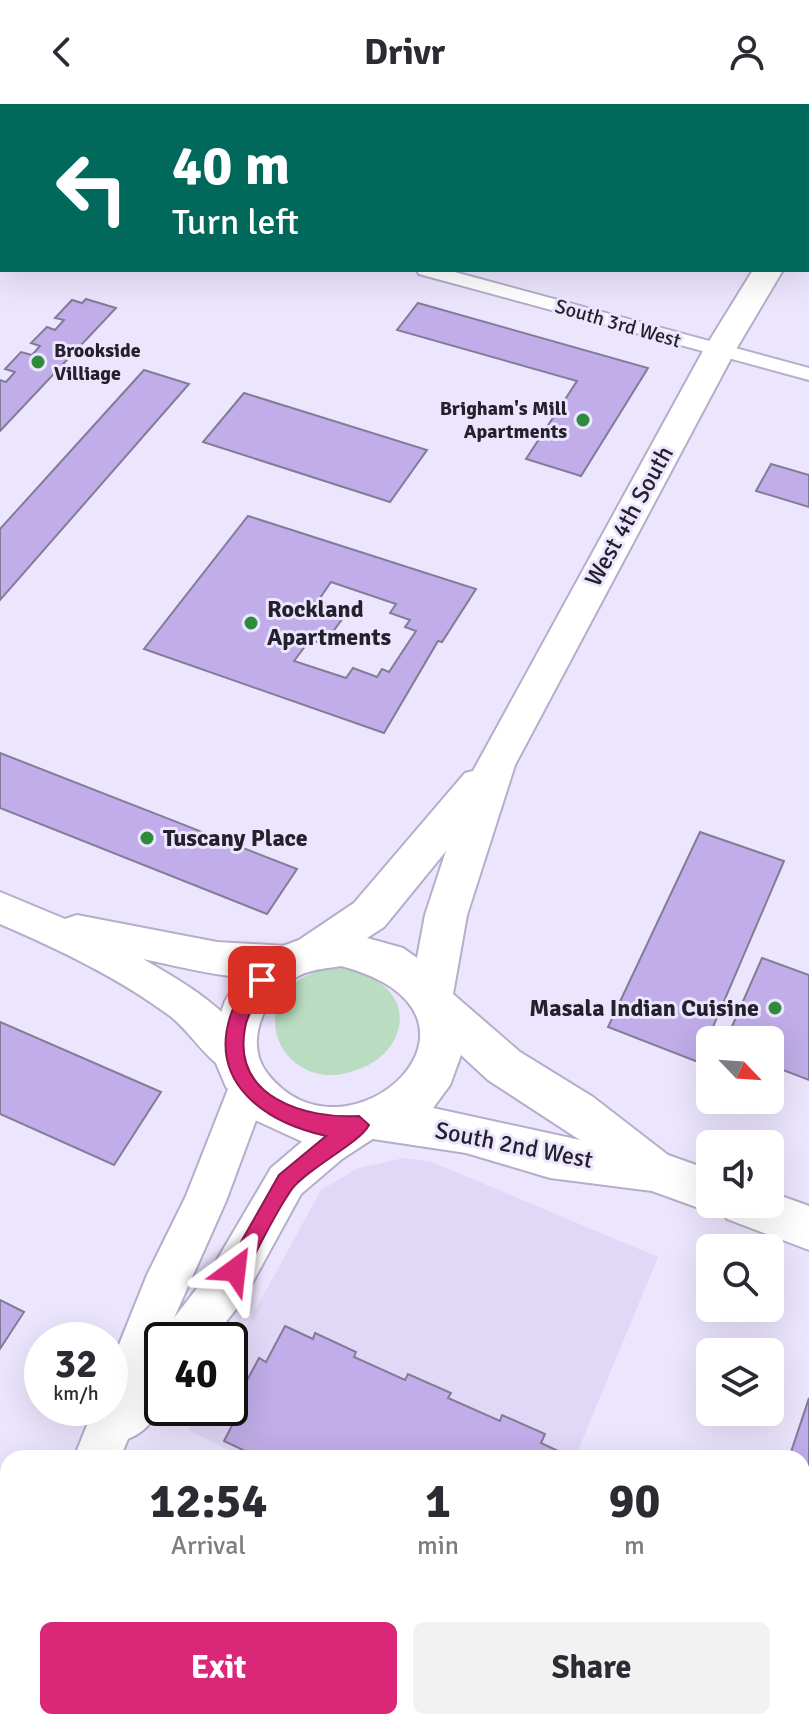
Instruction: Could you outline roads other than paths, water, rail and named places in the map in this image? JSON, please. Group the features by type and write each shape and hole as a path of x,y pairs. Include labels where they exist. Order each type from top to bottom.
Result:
{"main road":[{"name":"West 4th South","path":"434,1001 446,915 495,765 719,351 767,272"},
{"name":"West 4th South","path":"300,958 369,915 393,891 495,765"},
{"path":"341,949 368,952 394,961 415,976 434,1001 442,1028 441,1051 433,1073 419,1093 399,1109 367,1123 326,1127 296,1120 269,1106 243,1071 235,1030 244,1003 262,980 300,958 341,949"},
{"name":"South 2nd West","path":"434,1001 504,1066 577,1111 652,1170"},
{"name":"South 2nd West","path":"367,1123 466,1133 550,1157 652,1170 696,1186"},
{"path":"782,1218 809,1228"}],"street":[{"name":"South 3rd West","path":"433,272 809,374"},
{"path":"0,907 35,922 175,998 208,1025 243,1071 205,1201 169,1275 99,1450"},
{"path":"35,922 217,958 300,958"},
{"path":"199,1322 227,1285 286,1181 327,1146 367,1123"},
{"path":"102,1450 144,1394"}],"place":[{"name":"Brookside Villiage","path":"38,362"},
{"name":"Brigham's Mill Apartments","path":"583,420"},
{"name":"Rockland Apartments","path":"251,623"},
{"name":"Tuscany Place","path":"147,838"},
{"name":"Masala Indian Cuisine","path":"775,1008"}]}
